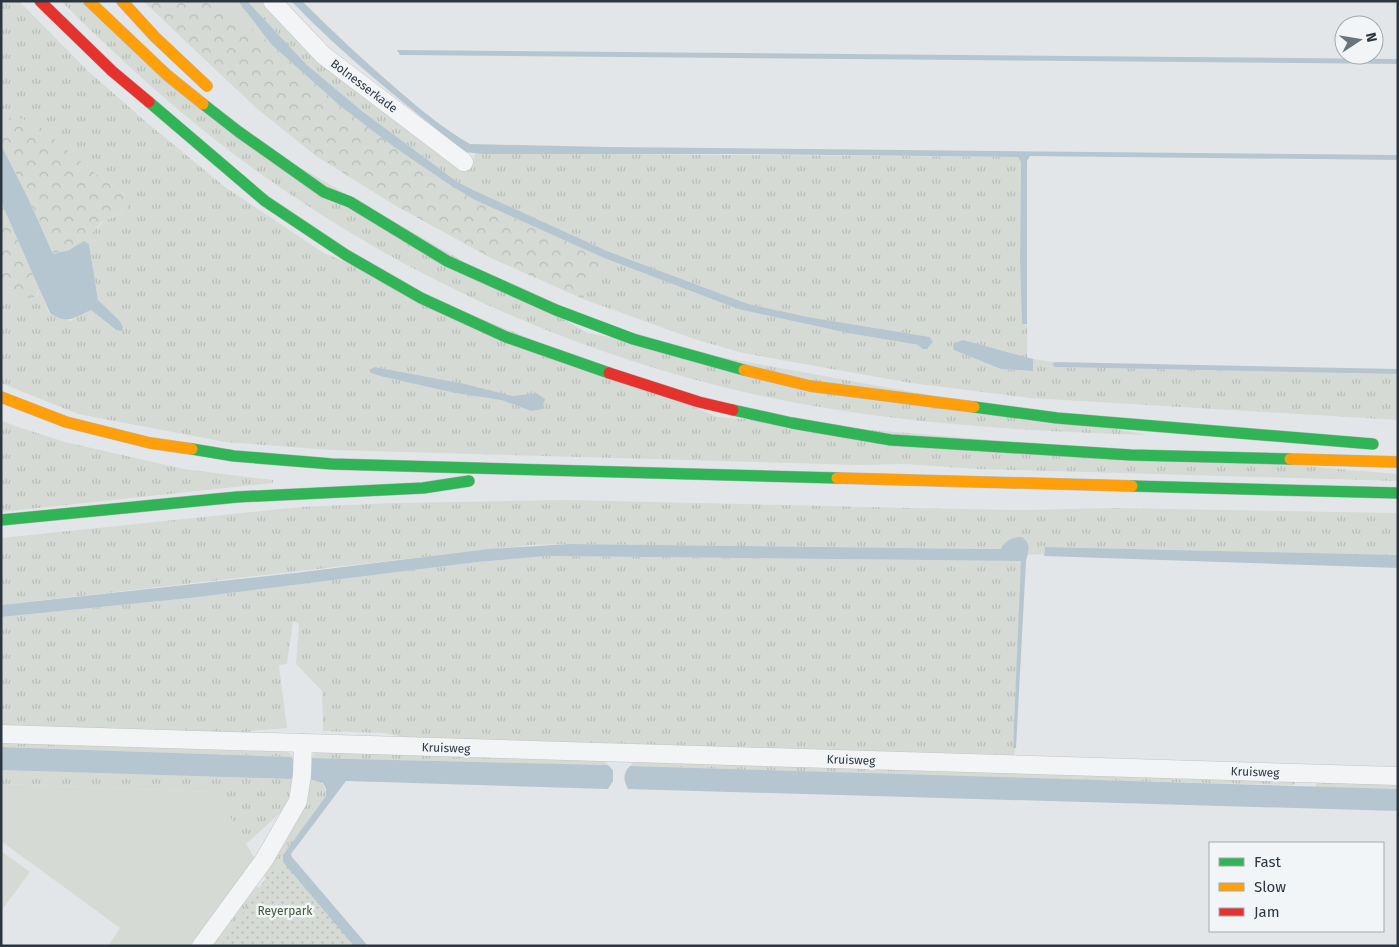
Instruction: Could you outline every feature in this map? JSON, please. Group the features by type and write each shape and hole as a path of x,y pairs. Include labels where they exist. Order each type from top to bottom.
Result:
{"highway":[{"path":"40,1 112,71 265,201 346,255 421,298 506,337 585,366 699,402 792,423 891,440 1122,454 1398,462"},
{"path":"89,1 167,75 239,132 324,192 350,202"},
{"path":"122,1 154,37 218,96"},
{"path":"285,151 350,202 447,261 556,310 633,339 756,374 810,386 1057,418 1388,445"},
{"path":"1,397 66,422 150,443 234,456 332,464 1398,493"},
{"path":"1,520 237,497 423,488 545,470"}],"street":[{"name":"Bolnesserkade","path":"272,1 323,55 464,162"},
{"name":"Kruisweg","path":"1,734 303,759 1398,776"},
{"path":"200,946 264,860 287,821 298,801 303,759"}],"green space":[{"path":"1,1 19,1 87,70 145,121 225,187 324,253 718,417 1398,474 1398,481 978,469 905,464 858,465 332,450 225,442 78,414 1,383 1,287 23,297 38,294 39,288 49,313 70,321 91,310 115,330 119,320 98,300 89,244 84,241 104,221 122,213 130,198 97,175 40,127 4,120 1,125","holes":["375,367 465,384 513,396 536,393 531,411 501,400 455,393 384,377"]},
{"path":"61,1 81,1 200,110 588,333 1148,435 951,424 805,405 688,378 620,357 553,333 488,305 424,274 301,202 195,124 126,64"},
{"path":"143,1 218,1 271,44 339,105 394,147 453,187 477,201 604,258 583,299 491,258 396,206 316,156 255,107"},
{"path":"218,1 238,1 271,44 220,3"},
{"path":"247,1 269,1 437,152 471,169 475,153 1018,157 1021,162 1020,261 1022,323 1027,324 1027,358 1002,351 1001,369 1032,371 1033,359 1055,362 1052,364 1055,367 1398,374 1398,420 1030,398 911,383 743,353 694,339 583,299 604,258 738,309 848,333 919,345 932,339 930,337 808,317 748,304 607,251 471,189 456,181 362,111 307,65"},
{"path":"16,116 40,127 97,175 130,198 130,203 125,211 102,222 91,235 77,246 53,254 28,198 1,145 1,125 4,120"},
{"path":"1,202 39,288 37,294 33,297 23,298 1,287"},
{"path":"1,420 65,442 184,469 273,480 273,483 1,512"},
{"path":"567,500 1025,510 1114,508 1398,513 1398,555 1045,547 1044,554 1027,555 1028,545 1022,537 1001,549 529,545 1,605 1,538 300,507 394,503"},
{"path":"547,556 1022,561 1014,758 414,739 384,733 323,731 322,691 296,664 299,624 293,621 287,664 279,665 287,728 250,731 249,734 1,727 1,617 190,598 477,562"},
{"path":"1,741 284,749 292,755 296,762 291,757 1,747"},
{"path":"321,751 602,759 608,765 311,758 315,753"},
{"path":"635,760 1294,780 1295,783 1294,785 1013,778 630,766"},
{"path":"1,770 291,779 296,773 294,795 279,814 246,844 215,792 1,784"},
{"path":"307,772 323,785 326,796 283,862 354,946 313,946 264,876 264,867"},
{"path":"1317,781 1398,783 1398,789 1316,787"},
{"path":"1,784 215,792 255,859 191,946 108,946 120,928 1,841"},
{"path":"1,851 30,872 1,911"},
{"name":"Reyerpark","path":"291,865 360,946 221,946 269,873"},
{"path":"251,888 264,889 249,946 208,946"}],"shaded area":[{"path":"238,1 247,1 307,65 362,111 456,181 471,189 607,251 748,304 808,317 930,337 933,342 927,349 922,349 919,345 848,333 738,309 604,258 477,201 394,147 339,105 271,44"},
{"path":"291,1 302,1 349,47 407,98 442,126 470,144 1398,155 1398,160 1030,156 1027,161 1027,324 1022,324 1020,261 1021,162 1018,157 483,154 465,152 354,61"},
{"path":"397,50 1334,58 1334,63 400,55"},
{"path":"1384,59 1398,59 1398,64 1384,64"},
{"path":"1,145 28,198 53,254 69,250 84,241 89,244 98,300 119,320 123,327 122,331 116,330 91,310 70,319 61,319 50,313 1,202"},
{"path":"963,340 1033,359 1033,371 1001,369 954,350 955,343"},
{"path":"1055,362 1398,369 1398,374 1055,367 1052,364"},
{"path":"375,367 465,384 513,396 536,393 545,399 542,409 531,411 501,400 455,393 371,373 369,370"},
{"path":"1022,537 1027,542 1028,548 1016,748 1013,748 1021,561 547,556 477,562 190,598 1,617 1,605 295,573 489,549 570,544 1001,549 1010,540"},
{"path":"1045,547 1398,555 1398,568 1044,556"},
{"path":"1,747 291,757 296,762 307,762 311,758 608,765 613,770 613,781 608,789 346,781 291,854 368,946 354,946 283,862 283,855 326,796 326,789 323,783 312,780 307,772 296,773 291,779 1,770"},
{"path":"630,766 1398,789 1398,811 628,789 624,777"}],"traffic: fast":[{"path":"149,102 265,201 346,255 421,298 506,337 609,373"},
{"path":"203,104 324,192 350,202 447,261 556,310 633,339 744,370"},
{"path":"974,407 1057,418 1373,444"},
{"path":"733,410 792,423 891,440 1131,455 1290,459"},
{"path":"192,449 234,456 332,464 837,478"},
{"path":"1,520 237,497 423,488 469,481"},
{"path":"1132,486 1398,493"}],"traffic: slow":[{"path":"89,1 167,75 203,104"},
{"path":"122,1 155,37 207,86"},
{"path":"744,370 810,386 974,407"},
{"path":"1,397 66,422 150,443 192,449"},
{"path":"1290,459 1398,462"},
{"path":"837,478 1132,486"}],"traffic: jam":[{"path":"40,1 112,71 149,102"},
{"path":"609,373 699,402 733,410"}]}
